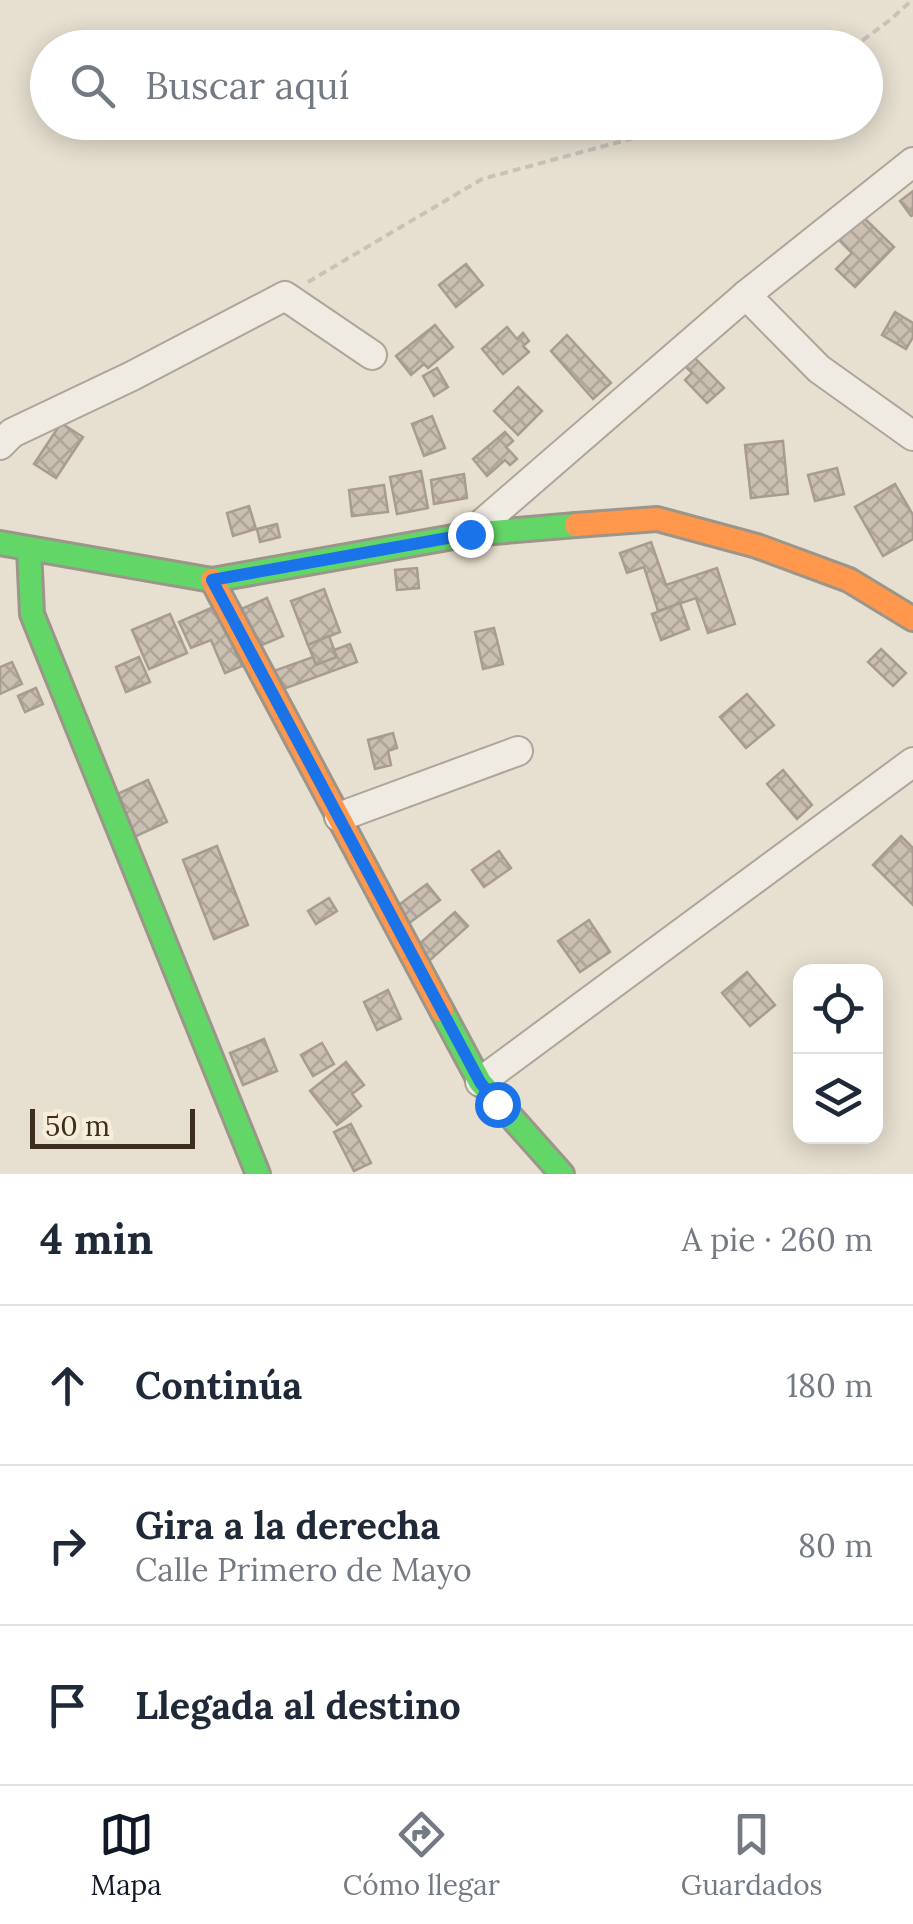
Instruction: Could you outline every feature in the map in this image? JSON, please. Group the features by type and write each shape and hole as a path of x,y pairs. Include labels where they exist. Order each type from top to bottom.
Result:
{"street":[{"path":"470,534 746,295 913,162"},
{"path":"746,295 819,368 913,436"},
{"path":"0,445 12,433 286,296 372,355"},
{"path":"0,543 212,580 470,534 657,518 757,546 849,580 913,619"},
{"path":"29,549 32,614 258,1174"},
{"path":"212,580 480,1082 562,1174"},
{"path":"338,817 518,752"},
{"path":"480,1082 913,762"}],"path":[{"path":"874,30 912,0"},
{"path":"286,296 482,179 626,140"}],"building":[{"path":"913,191 913,215 911,216 900,201"},
{"path":"858,212 894,247 855,287 836,269 852,253 835,236"},
{"path":"466,264 483,285 456,307 439,285"},
{"path":"895,312 913,323 913,337 906,349 882,335"},
{"path":"435,325 453,347 428,368 424,364 411,375 396,356"},
{"path":"507,327 517,339 523,333 529,341 523,346 529,352 503,374 482,349"},
{"path":"567,335 611,383 593,399 551,351"},
{"path":"691,354 724,388 707,403 685,380 692,373 682,363"},
{"path":"437,368 448,387 434,396 423,376"},
{"path":"518,387 542,411 518,435 494,411"},
{"path":"432,416 445,448 424,456 412,424"},
{"path":"61,423 83,437 56,478 34,464"},
{"path":"505,432 513,441 506,447 517,459 510,465 505,460 487,476 473,459"},
{"path":"783,441 788,494 751,498 745,445"},
{"path":"837,468 844,494 815,501 808,475"},
{"path":"421,471 428,508 397,514 390,477"},
{"path":"464,474 467,498 434,504 431,480"},
{"path":"895,484 913,515 913,539 883,556 855,507"},
{"path":"384,485 388,512 352,516 349,490"},
{"path":"249,506 256,529 233,536 227,513"},
{"path":"277,524 280,537 260,542 257,529"},
{"path":"651,542 666,585 717,568 735,624 708,633 696,598 658,611 644,567 627,573 620,553"},
{"path":"417,568 419,588 397,590 395,570"},
{"path":"324,589 340,632 308,645 291,601"},
{"path":"267,598 283,636 255,648 239,610"},
{"path":"680,603 689,629 661,640 652,614"},
{"path":"216,606 242,666 225,673 211,640 191,648 179,622"},
{"path":"170,614 187,653 149,669 132,630"},
{"path":"494,628 503,664 483,669 475,632"},
{"path":"329,636 337,657 316,665 308,645"},
{"path":"350,644 357,662 278,691 271,672 313,657 316,665 337,657 334,650"},
{"path":"881,649 906,673 893,686 868,662"},
{"path":"139,657 150,682 126,692 116,667"},
{"path":"12,662 22,684 0,694 0,667"},
{"path":"36,688 43,704 25,712 18,696"},
{"path":"747,694 774,725 746,748 720,717"},
{"path":"393,733 397,748 388,751 391,765 375,769 368,740"},
{"path":"783,770 812,805 797,819 767,784"},
{"path":"148,780 167,822 134,837 115,795"},
{"path":"901,836 913,848 913,905 873,865"},
{"path":"217,846 248,925 214,939 183,860"},
{"path":"499,851 511,868 484,887 472,870"},
{"path":"427,884 440,900 404,927 392,910"},
{"path":"329,898 337,911 316,924 308,911"},
{"path":"455,912 468,926 428,962 416,947"},
{"path":"589,920 610,952 580,972 558,941"},
{"path":"747,972 775,1005 750,1026 722,993"},
{"path":"388,990 401,1019 377,1030 364,1002"},
{"path":"264,1039 277,1071 243,1085 230,1053"},
{"path":"322,1043 334,1064 313,1076 301,1055"},
{"path":"346,1062 364,1085 352,1094 361,1106 337,1125 310,1091"},
{"path":"351,1124 371,1163 354,1171 334,1132"}],"traffic: fast":[{"path":"0,543 212,580 470,534 576,525"},
{"path":"29,549 32,614 258,1174"},
{"path":"442,1011 480,1082 562,1174"}],"traffic: slow":[{"path":"576,525 657,519 757,546 849,580 913,619"},
{"path":"212,580 442,1011"}],"route":[{"path":"470,534 212,580 480,1082 497,1104"}]}
